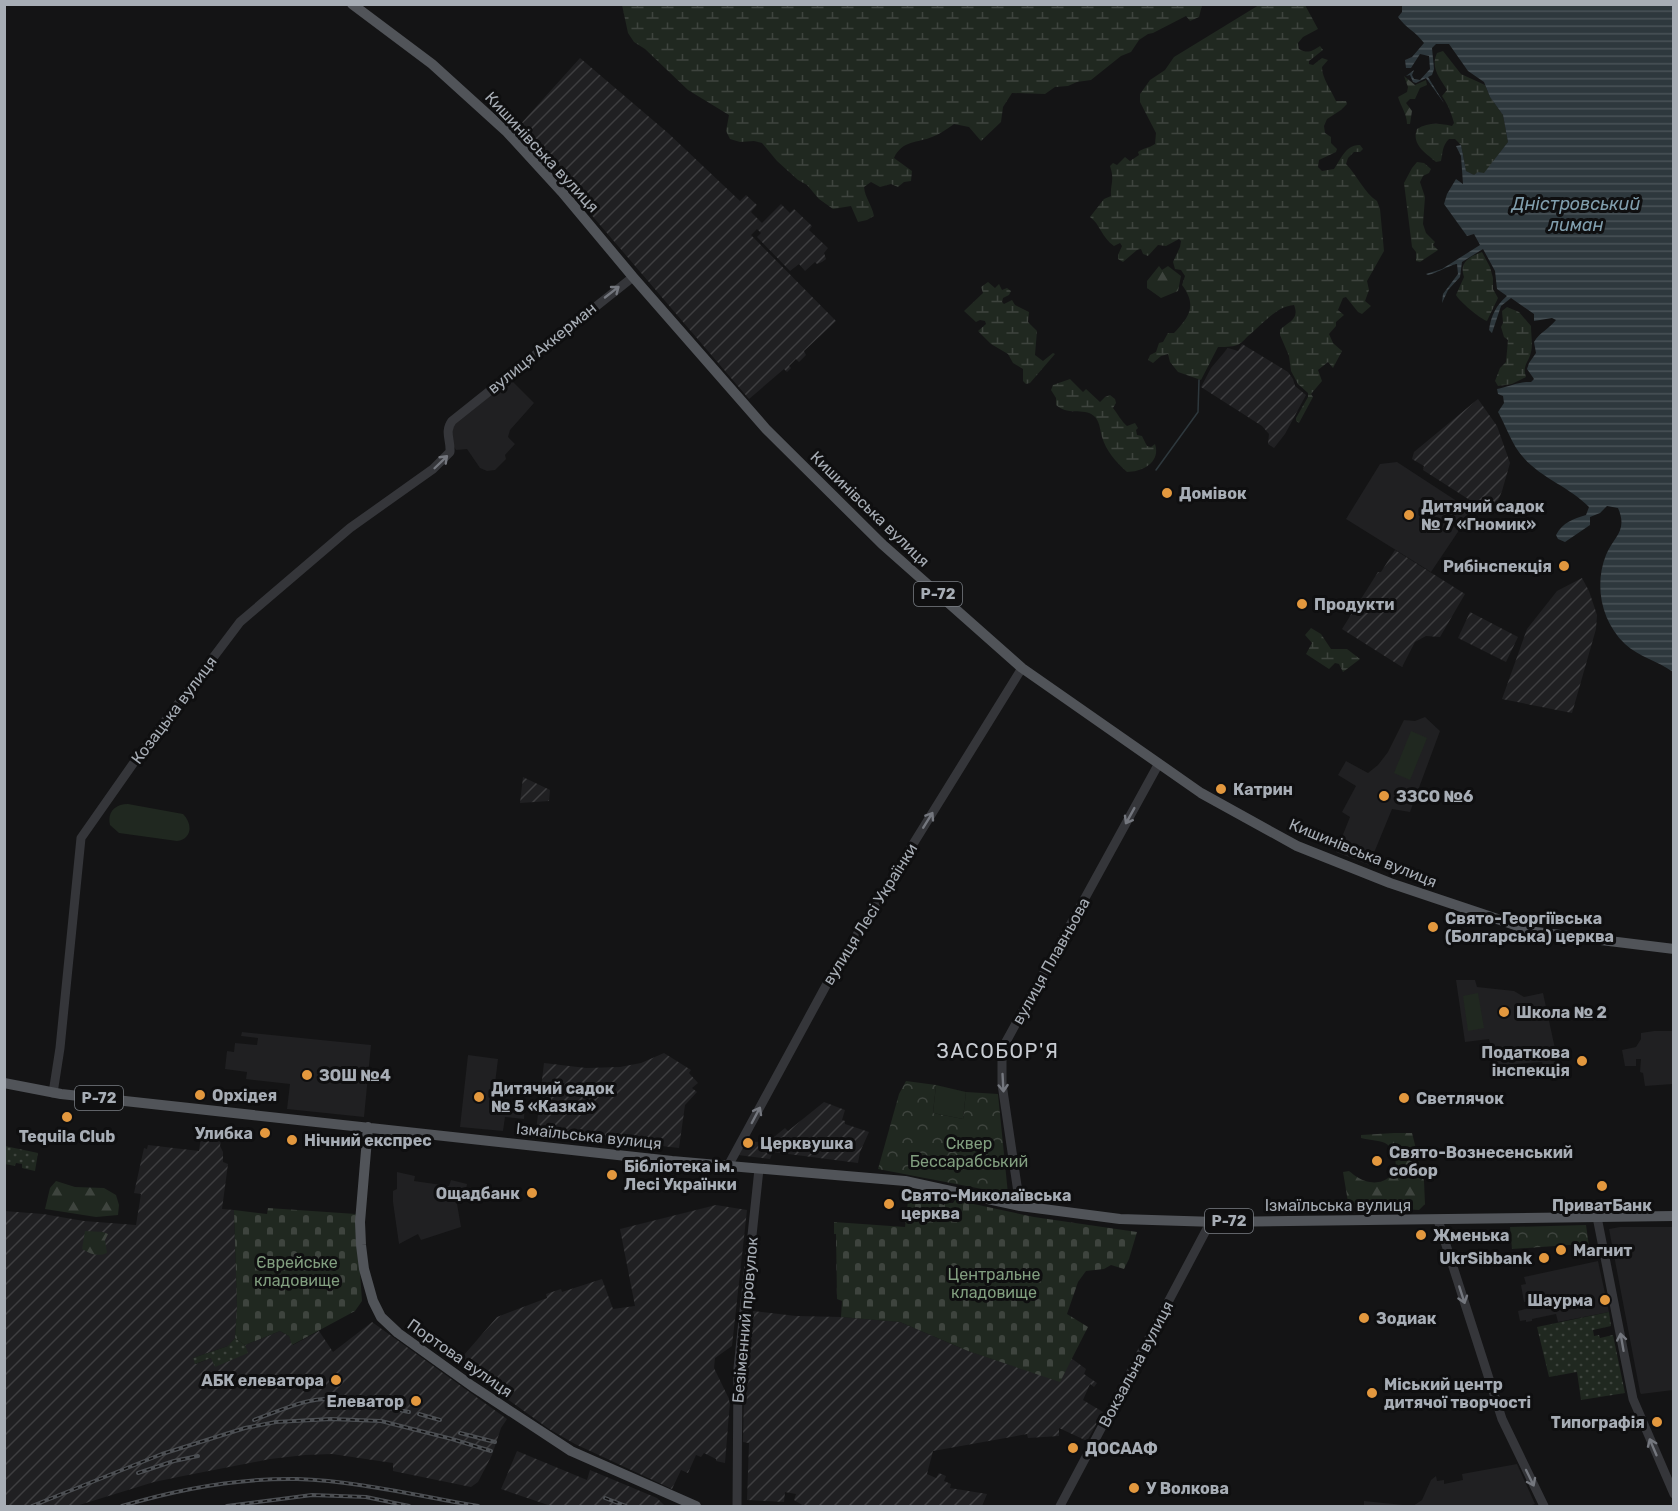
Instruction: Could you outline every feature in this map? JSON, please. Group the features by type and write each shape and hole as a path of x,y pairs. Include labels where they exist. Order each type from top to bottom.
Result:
{"main road":[{"name":"Кишинівська вулиця","path":"352,4 432,64 507,132 562,192 766,429 882,544 1022,668 1158,765 1209,798 1297,846 1396,885 1536,932 1674,950"},
{"name":"Ізмаїльська вулиця","path":"4,1083 53,1093 728,1166 905,1181 1020,1206 1120,1219 1438,1220 1674,1216"},
{"name":"Портова вулиця","path":"368,1127 360,1222 361,1245 364,1269 373,1301 381,1317 398,1333 472,1386 564,1447 696,1506"}],"street":[{"name":"вулиця Аккерман","path":"452,421 633,277"},
{"name":"Козацька вулиця","path":"53,1093 60,1048 81,838 135,761 240,622 350,528 447,458 450,447 447,427 452,421"},
{"name":"вулиця Лесі Українки","path":"728,1166 829,980 1022,668"},
{"name":"вулиця Плавньова","path":"1020,1206 1002,1084 1002,1049 1158,765"},
{"name":"Безіменний провулок","path":"736,1506 738,1368 759,1169"},
{"path":"1597,1217 1633,1400 1674,1494"},
{"path":"1438,1220 1502,1419 1544,1506"},
{"name":"Вокзальна вулиця","path":"1060,1506 1211,1221"}],"shaded area":[{"path":"580,58 668,133 740,201 746,195 757,205 751,212 762,223 781,204 790,213 794,209 812,226 809,230 828,248 824,253 826,259 822,262 817,264 815,262 805,271 799,264 790,271 757,237 761,233 757,229 751,235 836,321 804,351 806,355 799,362 796,359 787,372 784,369 749,399 517,128"},
{"path":"1242,344 1288,372 1295,386 1306,395 1285,434 1274,448 1268,444 1269,434 1262,426 1201,387 1211,368 1228,348 1238,351"},
{"path":"510,379 534,403 510,430 508,437 515,444 505,455 506,459 495,470 487,471 480,468 467,449 456,450 450,440 453,424"},
{"path":"1478,399 1497,426 1510,463 1502,491 1493,512 1490,513 1423,470 1424,466 1412,459 1414,452"},
{"name":"Дитячий садок № 7 «Гномик»","path":"1397,462 1472,511 1431,572 1346,519 1380,464"},
{"path":"1395,550 1465,594 1440,637 1426,636 1415,642 1402,667 1342,629 1378,572 1381,572"},
{"path":"1582,578 1597,615 1596,629 1572,713 1502,699 1527,629 1557,591"},
{"path":"1470,612 1518,637 1506,662 1458,638"},
{"name":"ЗЗСО №6","path":"1425,717 1440,731 1410,812 1392,809 1369,865 1336,852 1350,817 1342,812 1356,786 1338,775 1346,761 1368,773 1388,752 1404,720 1415,721"},
{"path":"523,777 550,790 549,801 520,803"},
{"name":"Школа № 2","path":"1456,980 1475,980 1477,987 1514,991 1524,997 1543,993 1559,1067 1544,1070 1542,1062 1502,1065 1495,1063 1489,1039 1465,1042"},
{"path":"1673,1031 1673,1084 1645,1086 1643,1073 1640,1072 1641,1059 1636,1059 1636,1066 1625,1066 1622,1050 1636,1047 1641,1039 1641,1033"},
{"name":"ЗОШ №4","path":"242,1032 371,1045 364,1117 287,1109 290,1084 246,1079 247,1072 225,1069 227,1051 234,1052 235,1043 257,1045 258,1038 241,1036"},
{"path":"664,1053 691,1070 689,1073 698,1083 692,1088 697,1092 685,1105 679,1148 536,1131 544,1063 586,1068 620,1067 641,1063"},
{"name":"Дитячий садок № 5 «Казка»","path":"468,1055 498,1059 493,1100 525,1103 524,1119 505,1117 503,1131 460,1127"},
{"path":"824,1102 845,1110 842,1120 845,1124 869,1132 858,1163 773,1152 770,1159 738,1155 742,1149 749,1150 754,1142 769,1141 785,1128 788,1131"},
{"path":"201,1137 221,1139 223,1162 228,1164 222,1209 234,1210 237,1307 235,1338 228,1346 193,1358 196,1364 211,1358 247,1353 245,1345 280,1331 289,1336 293,1345 319,1331 333,1352 372,1322 507,1419 478,1482 471,1487 393,1471 393,1463 332,1454 305,1455 270,1459 154,1482 76,1506 5,1506 4,1211 136,1225 141,1194 134,1193 144,1148 147,1149 148,1145 199,1151"},
{"path":"397,1172 415,1176 414,1181 449,1186 451,1180 467,1184 465,1194 462,1194 461,1199 456,1198 461,1227 421,1240 418,1234 399,1244 393,1202 393,1191 397,1189"},
{"path":"716,1205 747,1210 732,1346 715,1358 714,1368 730,1401 725,1463 716,1461 704,1453 701,1457 696,1455 688,1473 681,1470 672,1489 575,1444 549,1429 457,1363 497,1317 547,1298 546,1294 561,1289 562,1292 602,1279 613,1309 635,1306 620,1229"},
{"path":"1673,1227 1673,1390 1641,1394 1640,1392 1609,1229"},
{"path":"1598,1261 1609,1312 1558,1322 1556,1314 1532,1319 1532,1321 1520,1321 1518,1311 1533,1307 1532,1301 1524,1302 1521,1285 1526,1284 1524,1277"},
{"path":"753,1311 900,1322 968,1351 1060,1381 1071,1358 1086,1369 1084,1374 1097,1383 1094,1387 1090,1384 1083,1400 1103,1412 1087,1441 1059,1428 1059,1436 1028,1438 1027,1434 933,1451 927,1474 936,1478 939,1473 946,1476 944,1481 951,1484 950,1488 987,1494 982,1506 804,1506 794,1500 796,1494 785,1492 784,1502 747,1500 749,1443 743,1442 744,1388"},
{"path":"517,1451 587,1480 590,1470 657,1498 665,1506 551,1506 501,1489"},
{"path":"1517,1464 1535,1504 1529,1506 1413,1506 1422,1500 1431,1480 1436,1476 1437,1481 1444,1480 1444,1484 1463,1480 1462,1474"},
{"path":"1364,1501 1413,1506 1364,1506"}],"green space":[{"path":"622,5 1202,5 1199,17 1190,21 1186,16 1148,34 1139,40 1131,52 1121,56 1091,80 1055,87 1045,94 1012,93 1003,107 1001,122 981,141 969,127 954,124 935,136 901,148 894,158 912,171 911,181 904,182 898,187 891,184 880,187 871,182 864,187 874,216 858,222 851,206 833,209 777,161 762,143 730,139 726,131 729,115 688,90 645,49 634,42 628,33"},
{"path":"1259,5 1305,5 1318,29 1303,37 1298,43 1299,49 1310,51 1320,46 1323,50 1309,61 1309,64 1313,65 1322,58 1328,60 1322,67 1325,80 1336,101 1346,101 1347,104 1327,119 1324,126 1325,133 1331,137 1331,143 1337,149 1336,152 1319,160 1318,167 1322,171 1334,169 1347,150 1360,145 1363,149 1360,152 1354,152 1346,164 1377,201 1380,209 1384,251 1367,281 1369,290 1365,301 1371,306 1362,314 1346,297 1343,298 1338,310 1344,315 1336,322 1336,326 1329,334 1333,343 1342,351 1333,368 1328,362 1318,370 1322,381 1311,394 1313,397 1299,423 1296,418 1308,393 1298,384 1291,371 1289,356 1280,335 1280,330 1294,317 1294,305 1275,313 1241,343 1230,347 1218,347 1201,380 1178,372 1170,362 1168,354 1161,356 1153,363 1148,360 1150,355 1156,352 1159,343 1163,342 1168,333 1174,333 1180,327 1190,310 1187,292 1182,285 1185,276 1181,270 1175,269 1173,262 1181,241 1179,239 1166,246 1158,245 1148,256 1143,254 1141,249 1137,250 1123,262 1118,259 1122,246 1120,243 1114,246 1110,243 1090,217 1104,199 1111,196 1110,166 1113,163 1117,165 1125,157 1130,161 1139,155 1138,152 1155,144 1156,133 1140,102 1140,94 1150,80 1165,70 1174,57"},
{"path":"1443,51 1461,74 1485,85 1490,97 1503,115 1508,142 1484,174 1479,172 1474,175 1466,171 1461,145 1455,139 1449,139 1443,149 1441,161 1436,162 1416,140 1417,129 1425,125 1452,126 1454,123 1442,96 1447,90 1435,68 1437,53"},
{"path":"1404,76 1415,85 1426,80 1427,85 1420,88 1415,99 1410,99 1406,103 1412,111 1410,124 1407,124 1398,97 1407,92 1408,87"},
{"path":"1417,162 1424,163 1431,169 1420,182 1425,197 1423,224 1426,233 1435,242 1433,245 1438,250 1420,262 1416,261 1416,252 1412,247 1404,183"},
{"path":"1482,252 1490,267 1493,289 1498,298 1487,321 1470,310 1456,295 1464,277 1464,264 1469,258"},
{"path":"1159,266 1162,270 1168,266 1181,276 1178,291 1161,298 1147,288 1147,281"},
{"path":"988,282 995,288 999,284 1002,290 1007,288 1011,291 1003,298 1004,304 1012,300 1015,305 1029,312 1028,322 1037,331 1035,355 1043,361 1053,353 1055,354 1030,383 1026,384 1023,381 1023,369 1013,363 1008,354 991,344 978,331 986,324 985,321 976,322 964,311 983,293 981,287"},
{"path":"1507,307 1519,312 1531,326 1532,349 1525,366 1526,377 1512,384 1498,386 1495,381 1500,368 1506,362 1508,340 1504,337 1501,327 1502,311"},
{"path":"1070,379 1083,392 1086,389 1100,402 1110,395 1115,399 1116,403 1113,408 1123,422 1127,426 1135,423 1138,428 1137,435 1142,436 1147,446 1151,447 1155,444 1155,456 1149,465 1133,472 1127,472 1106,447 1096,418 1092,414 1061,409 1056,405 1056,398 1051,390 1053,385"},
{"path":"1311,628 1321,634 1331,649 1347,649 1360,659 1343,672 1339,664 1335,663 1329,669 1306,654 1312,643 1305,635"},
{"path":"1411,731 1427,738 1410,780 1394,773"},
{"path":"128,804 183,814 189,826 188,834 182,840 177,841 119,833 110,825 110,816 116,807"},
{"path":"1478,993 1484,1028 1468,1031 1463,996"},
{"name":"Сквер Бессарабський","path":"906,1081 936,1085 933,1113 963,1119 966,1092 998,1094 1008,1194 878,1169 899,1094"},
{"path":"936,1085 966,1092 963,1119 933,1113"},
{"path":"1412,1133 1424,1181 1425,1204 1419,1210 1349,1208 1343,1172 1349,1171 1364,1181 1376,1182 1387,1179 1396,1166 1388,1145 1361,1138 1361,1135"},
{"path":"5,1146 38,1153 35,1171 22,1168 22,1164 16,1163 15,1166 5,1164"},
{"path":"56,1181 75,1187 104,1188 116,1195 119,1205 118,1215 96,1217 45,1209 50,1188"},
{"name":"Центральне кладовище","path":"909,1192 932,1196 934,1202 944,1205 953,1203 955,1200 1034,1217 1137,1232 1124,1269 1111,1265 1104,1269 1086,1271 1078,1282 1067,1314 1088,1327 1060,1382 968,1351 900,1322 841,1317 842,1301 837,1299 834,1222 905,1227"},
{"name":"Єврейське кладовище","path":"268,1208 356,1214 362,1301 355,1311 292,1345 289,1336 280,1331 245,1345 235,1338 237,1307 234,1210 267,1214"},
{"path":"1586,1225 1589,1246 1512,1249 1510,1227"},
{"path":"85,1231 108,1234 105,1240 107,1253 100,1255 82,1249"},
{"path":"1609,1312 1611,1326 1593,1330 1594,1336 1599,1335 1600,1338 1613,1335 1625,1393 1581,1400 1577,1372 1549,1377 1537,1327"},
{"path":"235,1338 245,1345 248,1353 215,1367 211,1358 195,1364 193,1358 228,1346"}],"water":[{"name":"Дністровський лиман","path":"1402,4 1673,5 1673,672 1625,644 1610,625 1605,614 1600,590 1602,566 1621,528 1618,508 1607,506 1600,513 1590,517 1590,525 1565,542 1558,539 1556,535 1562,527 1586,515 1589,507 1538,471 1523,457 1512,441 1498,412 1504,403 1503,396 1498,394 1497,389 1531,382 1534,379 1527,369 1536,353 1534,342 1556,320 1552,318 1534,321 1534,314 1511,298 1501,306 1492,333 1489,330 1493,315 1507,296 1497,289 1495,271 1483,249 1462,262 1460,277 1448,290 1442,303 1443,294 1458,274 1457,264 1432,274 1426,274 1442,269 1480,245 1474,234 1467,236 1444,204 1456,179 1463,184 1461,156 1456,146 1461,145 1466,171 1474,175 1478,172 1484,173 1508,142 1503,115 1490,97 1484,82 1468,71 1449,44 1436,44 1432,48 1434,69 1432,75 1428,77 1444,103 1426,78 1416,83 1410,75 1406,76 1414,70 1412,75 1414,79 1420,80 1430,69 1429,56 1420,54 1411,68 1406,68 1405,60 1412,57 1424,43 1398,17 1402,12"}],"waterway":[{"path":"1156,470 1198,412 1199,380"}],"railway":[{"path":"254,1420 313,1400 356,1400 375,1404"},
{"path":"390,1408 409,1412"},
{"path":"419,1414 440,1420"},
{"path":"32,1506 162,1454 245,1428 276,1422 331,1419 381,1421 491,1451"},
{"path":"460,1433 495,1442"},
{"path":"138,1473 198,1456"},
{"path":"122,1506 165,1494 209,1486 275,1479 320,1480 478,1506"},
{"path":"227,1506 312,1495 366,1497 409,1506"},
{"path":"605,1498 626,1506"}],"place":[{"name":"Домівок","path":"1167,493"},
{"name":"Дитячий садок № 7 «Гномик»","path":"1409,515"},
{"name":"Рибінспекція","path":"1564,566"},
{"name":"Продукти","path":"1302,604"},
{"name":"Катрин","path":"1221,789"},
{"name":"ЗЗСО №6","path":"1384,796"},
{"name":"Свято-Георгіївська (Болгарська) церква","path":"1433,927"},
{"name":"Школа № 2","path":"1504,1012"},
{"name":"Податкова інспекція","path":"1582,1061"},
{"name":"ЗОШ №4","path":"307,1075"},
{"name":"Орхідея","path":"200,1095"},
{"name":"Дитячий садок № 5 «Казка»","path":"479,1097"},
{"name":"Светлячок","path":"1404,1098"},
{"name":"Tequila Club","path":"67,1117"},
{"name":"Улибка","path":"265,1133"},
{"name":"Нічний експрес","path":"292,1140"},
{"name":"Церквушка","path":"748,1143"},
{"name":"Свято-Вознесенський собор","path":"1377,1161"},
{"name":"Бібліотека ім. Лесі Українки","path":"612,1175"},
{"name":"ПриватБанк","path":"1602,1186"},
{"name":"Ощадбанк","path":"532,1193"},
{"name":"Свято-Миколаївська церква","path":"889,1204"},
{"name":"Жменька","path":"1421,1235"},
{"name":"Магнит","path":"1561,1250"},
{"name":"UkrSibbank","path":"1544,1258"},
{"name":"Шаурма","path":"1605,1300"},
{"name":"Зодиак","path":"1364,1318"},
{"name":"АБК елеватора","path":"336,1380"},
{"name":"Міський центр дитячої творчості","path":"1372,1393"},
{"name":"Елеватор","path":"416,1401"},
{"name":"Типографія","path":"1657,1422"},
{"name":"ДОСААФ","path":"1073,1448"},
{"name":"У Волкова","path":"1134,1488"}],"district":[{"name":"ЗАСОБОР'Я","path":"998,1051"}]}
